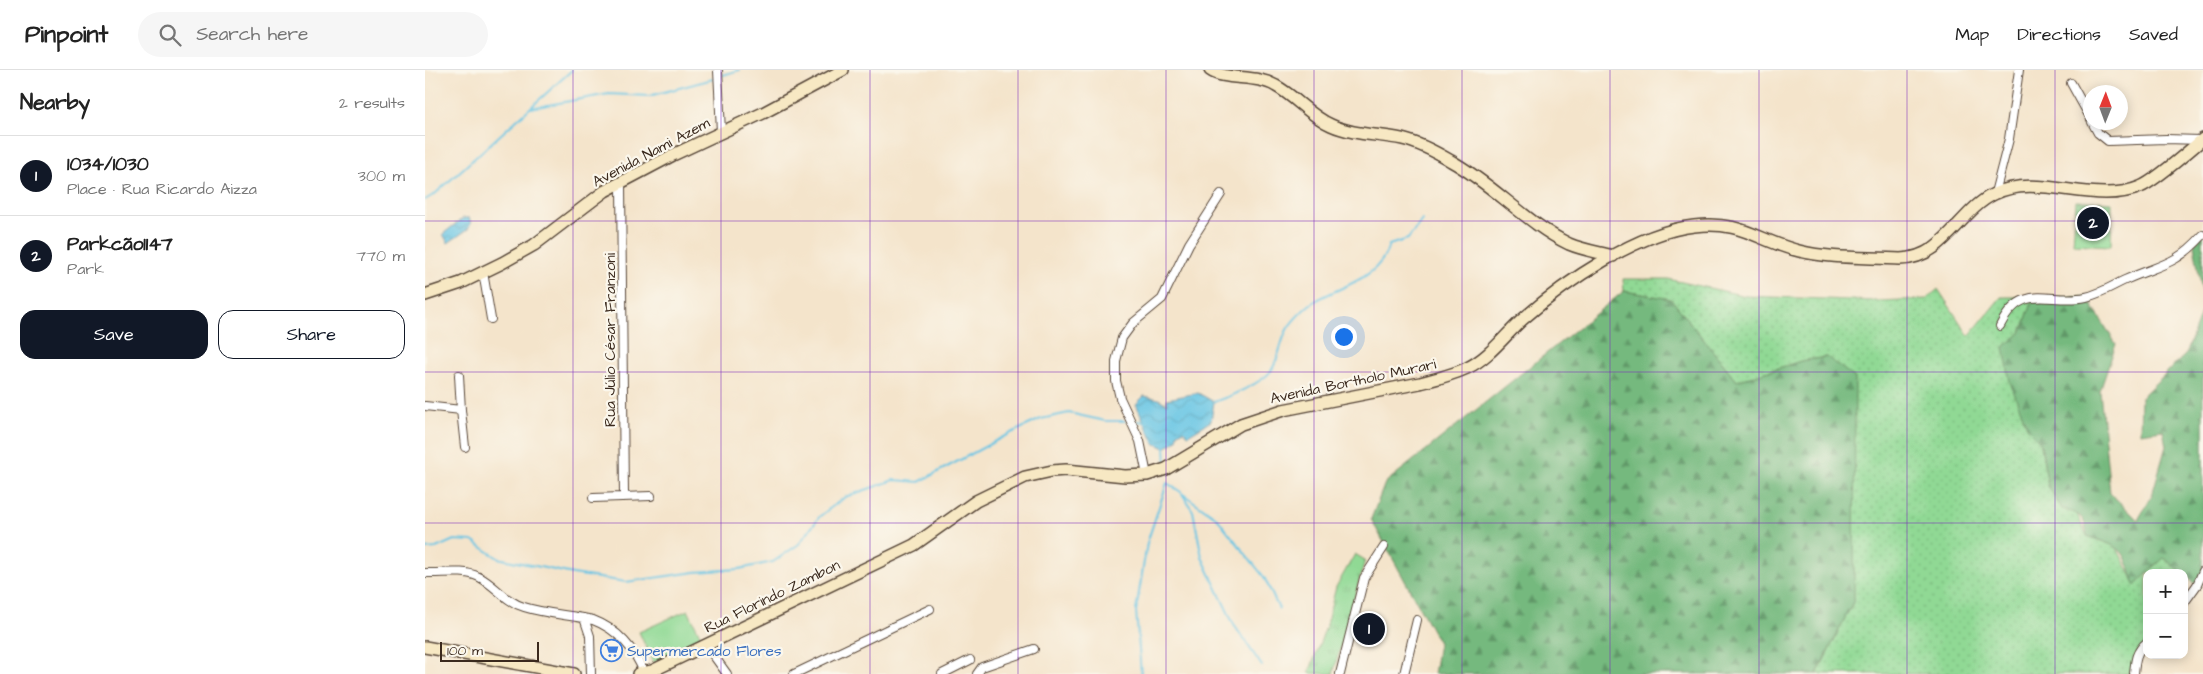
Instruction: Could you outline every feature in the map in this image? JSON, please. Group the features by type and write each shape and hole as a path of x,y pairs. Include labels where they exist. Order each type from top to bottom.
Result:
{"main road":[{"name":"Avenida Nami Azem","path":"425,295 461,283 483,272 533,245 605,191 721,132 763,113 843,70"},
{"path":"1210,70 1226,76 1255,78 1276,86 1318,118 1331,125 1357,132 1403,139 1436,153 1471,173 1542,228 1558,238 1584,249 1613,256"},
{"path":"1995,193 2020,187 2099,193 2130,190 2143,186 2202,139"},
{"name":"Avenida Bortholo Murari","path":"892,556 929,536 992,492 1025,477 1066,470 1130,476 1147,475 1166,469 1241,424 1283,410 1443,378 1468,368 1556,292 1613,256 1671,231 1693,226 1711,225 1743,229 1809,254 1901,259 1915,258 1937,246 1983,201 1995,193"},
{"name":"Rua Florindo Zambon","path":"645,672 892,556"},
{"path":"425,647 574,674"}],"street":[{"path":"718,70 721,132"},
{"path":"1995,193 2009,139 2019,70"},
{"path":"2071,82 2083,105"},
{"path":"2096,130 2109,141 2166,138 2202,139"},
{"name":"Rua Júlio César Franzoni","path":"621,183 624,497"},
{"path":"1147,475 1140,441 1121,398 1116,381 1121,338 1133,324 1162,299 1189,244 1221,194"},
{"path":"2000,326 2005,316 2025,300 2034,297 2080,298 2101,292 2181,257 2203,235"},
{"path":"483,272 491,319"},
{"path":"459,375 465,447"},
{"path":"425,406 461,410"},
{"path":"593,498 651,496"},
{"path":"1340,674 1364,578 1384,547"},
{"path":"2188,599 2200,588 2203,571"},
{"path":"425,573 463,572 481,578 507,598 525,607 602,623 610,627 624,641 645,672"},
{"path":"794,674 930,609"},
{"path":"584,618 590,636 591,674"},
{"path":"1404,674 1417,620"},
{"path":"590,636 602,623"},
{"path":"706,644 727,674"},
{"path":"2135,674 2135,658 2143,646"},
{"path":"977,674 982,667 1034,649"},
{"path":"943,674 970,660"}],"green space":[{"path":"2076,201 2112,202 2111,246 2073,244"},
{"path":"2203,235 2203,298 2194,245"},
{"path":"1623,279 1668,279 1746,296 1877,301 1927,299 1938,289 1969,336 2001,297 2034,297 2021,333 2048,486 2076,512 2087,536 2116,546 2133,579 2143,572 2143,650 2133,674 1817,674 1854,600 1827,357 1801,361 1737,381 1671,299 1624,291"},
{"path":"1624,291 1671,299 1737,381 1801,361 1827,357 1855,378 1854,600 1817,674 1434,674 1439,643 1371,519 1385,483"},
{"path":"2034,297 2087,297 2116,344 2100,391 2110,493 2138,520 2152,495 2166,446 2163,430 2140,433 2141,397 2186,354 2203,308 2203,573 2197,585 2188,578 2188,569 2177,569 2164,558 2152,569 2143,569 2143,577 2135,586 2128,564 2121,552 2109,544 2087,536 2085,524 2081,517 2062,509 2048,486 2041,444 2027,427 2010,382 2004,347 2021,333"},
{"path":"1355,554 1365,560 1333,674 1309,673 1326,626 1336,587"},
{"path":"2164,558 2177,569 2148,569"},
{"path":"688,610 703,641 653,663 639,632"}],"water":[{"path":"463,218 469,218 471,223 468,229 448,243 443,234"},
{"path":"1198,393 1214,402 1211,421 1188,435 1184,430 1178,433 1177,440 1165,448 1154,443 1136,404 1144,396 1159,399 1167,404 1167,399"}],"waterway":[{"path":"425,200 435,194 572,70"},
{"path":"723,75 739,70"},
{"path":"531,108 609,94 649,96 713,79"},
{"path":"1214,402 1245,389 1267,376 1274,366 1288,328 1299,314 1322,297 1367,275 1384,257 1389,245 1408,239 1422,220"},
{"path":"425,549 436,548 454,540 472,541 498,558 573,574 626,582 695,572 739,569 773,562 799,544 820,516 845,497 894,480 919,482 1041,419 1069,413 1105,421 1125,421"},
{"path":"1137,421 1146,422"},
{"path":"1165,447 1166,463"},
{"path":"1141,674 1136,611 1147,543 1167,483 1181,492 1193,511 1202,557 1234,625 1262,666"},
{"path":"1183,494 1217,518 1264,577 1279,609"}],"place":[{"name":"Parkcão1147","path":"2093,223"},
{"name":"1034/1030","path":"1369,629"},
{"name":"Supermercado Flores","path":"611,651"}]}
